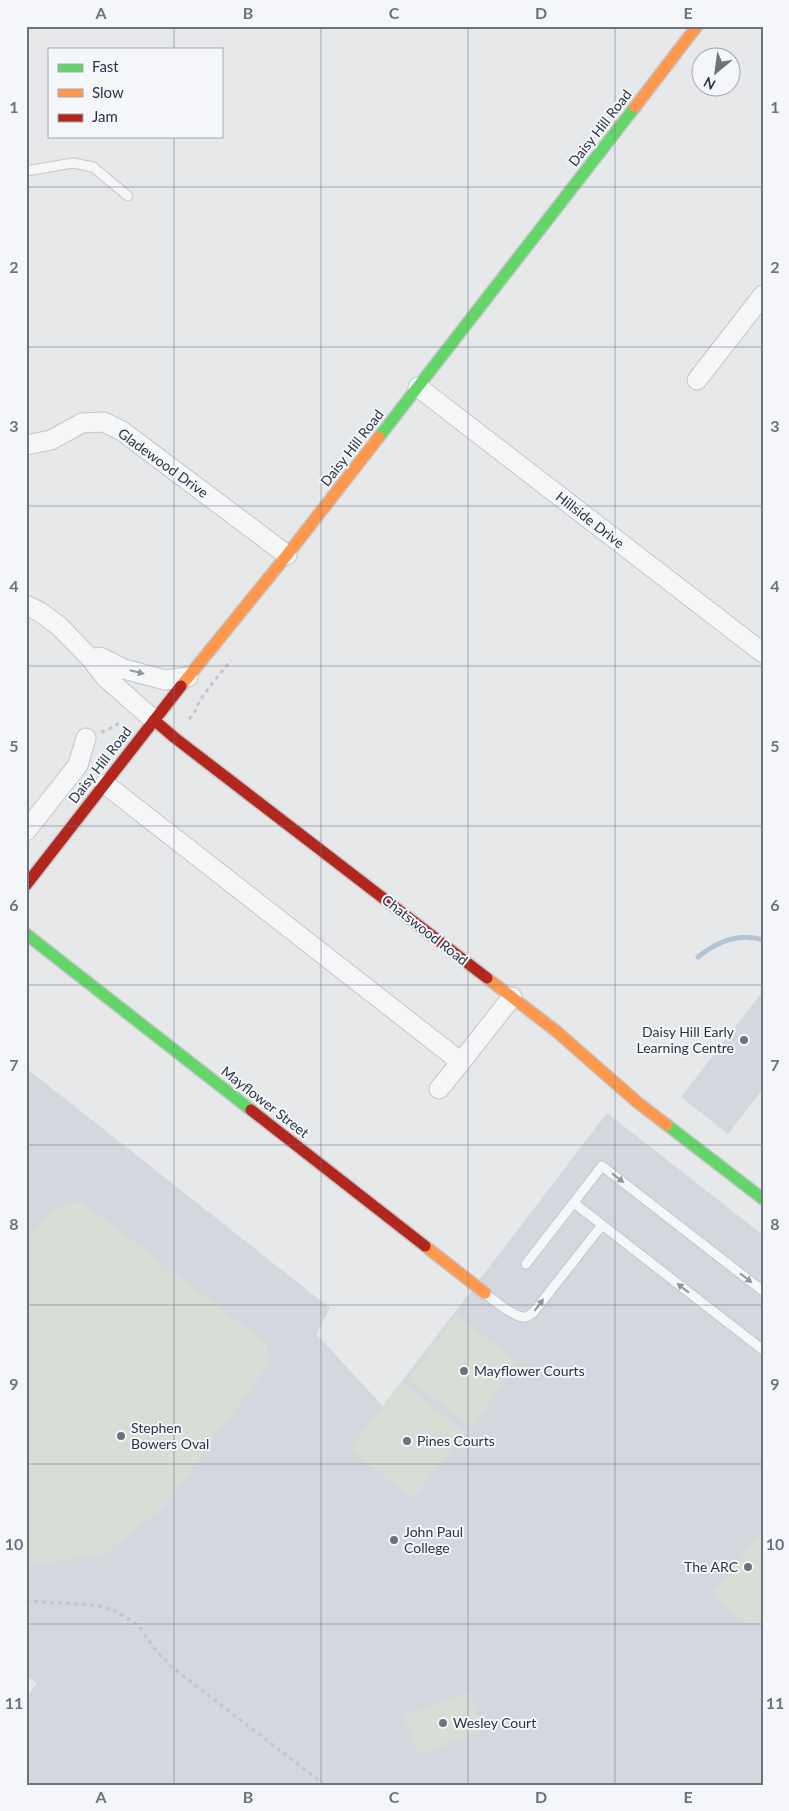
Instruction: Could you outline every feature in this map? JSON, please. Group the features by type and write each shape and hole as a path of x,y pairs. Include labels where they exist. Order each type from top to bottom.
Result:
{"street":[{"name":"Daisy Hill Road","path":"26,885 188,677 287,555 697,26"},
{"path":"696,380 763,295"},
{"name":"Hillside Drive","path":"418,387 760,645"},
{"name":"Gladewood Drive","path":"26,445 50,440 82,423 104,422 122,431 287,555"},
{"name":"Chatswood Road","path":"26,605 40,612 59,626 91,659 105,677 175,738 556,1031 637,1102 763,1199"},
{"path":"91,659 100,657 124,669 165,680 188,677"},
{"path":"26,831 78,766 86,738"},
{"path":"105,784 461,1062"},
{"name":"Mayflower Street","path":"26,934 485,1293"},
{"path":"439,1090 512,997"}],"lane":[{"path":"26,171 73,163 93,168 128,196"},
{"path":"526,1264 602,1166 763,1291"},
{"path":"574,1203 763,1350"},
{"path":"485,1293 512,1313 526,1317 533,1313 602,1224"}],"path":[{"path":"86,738 114,727 120,722"},
{"path":"26,1601 95,1605 116,1611 138,1625 154,1648 173,1668 325,1785"}],"shaded area":[{"name":"Daisy Hill Early Learning Centre","path":"763,991 763,1089 728,1134 681,1097"},
{"name":"John Paul College","path":"26,1068 330,1308 316,1334 383,1406 607,1113 763,1235 763,1785 26,1785 26,1698 37,1683 26,1675"},
{"name":"Stephen Bowers Oval","path":"79,1200 266,1343 269,1364 164,1507 105,1554 42,1564 26,1560 26,1243 52,1210"},
{"name":"Mayflower Courts","path":"456,1315 519,1363 472,1427 408,1379"},
{"name":"Pines Courts","path":"402,1382 465,1432 413,1499 349,1449"},
{"name":"The ARC","path":"759,1535 763,1539 763,1624 747,1623 711,1595"},
{"name":"Wesley Court","path":"468,1692 484,1730 420,1755 403,1716"}],"waterway":[{"path":"698,957 720,943 729,940 746,937 763,940"}],"traffic: fast":[{"path":"379,437 635,107"},
{"path":"26,934 251,1110"},
{"path":"667,1125 763,1199"}],"traffic: slow":[{"path":"635,107 697,26"},
{"path":"181,686 379,437"},
{"path":"487,978 556,1031 637,1102 667,1125"},
{"path":"425,1246 485,1293"}],"traffic: jam":[{"path":"26,885 181,686"},
{"path":"154,720 487,978"},
{"path":"251,1110 425,1246"}],"place":[{"name":"Daisy Hill Early Learning Centre","path":"744,1040"},
{"name":"Mayflower Courts","path":"464,1371"},
{"name":"Stephen Bowers Oval","path":"121,1436"},
{"name":"Pines Courts","path":"407,1441"},
{"name":"John Paul College","path":"394,1540"},
{"name":"The ARC","path":"748,1567"},
{"name":"Wesley Court","path":"443,1723"}]}
